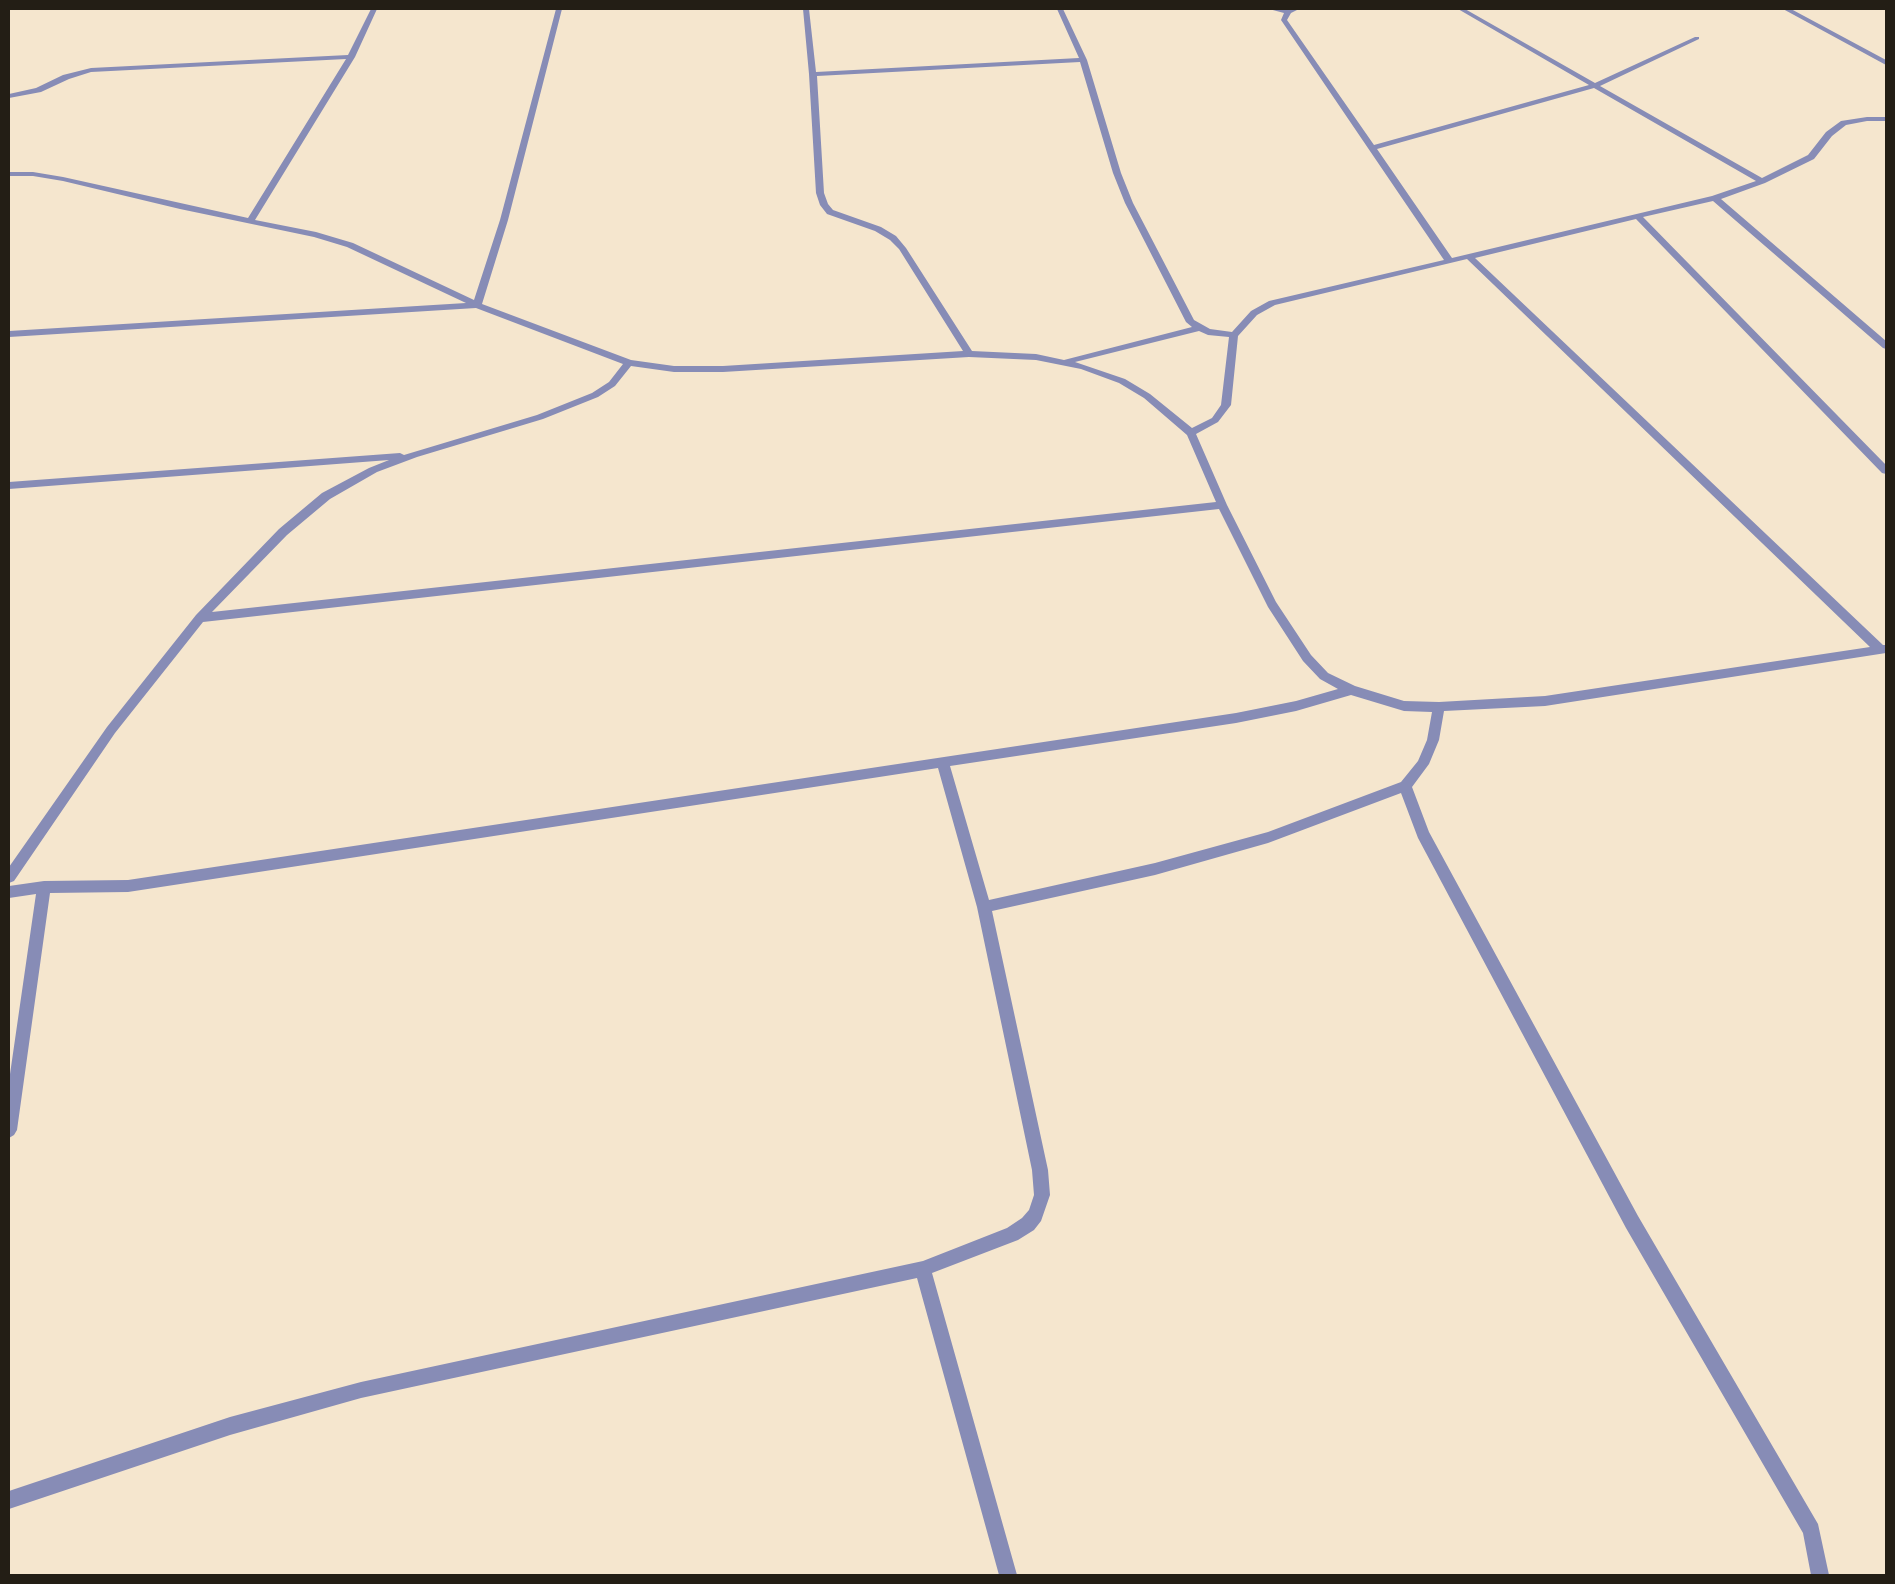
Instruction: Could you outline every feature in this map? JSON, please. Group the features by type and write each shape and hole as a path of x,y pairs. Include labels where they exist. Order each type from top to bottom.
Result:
{"street":[{"path":"251,220 351,57 374,9"},
{"path":"477,305 504,220 559,9"},
{"path":"806,9 813,74 820,193 824,205 830,212 878,229 893,238 902,248 969,354"},
{"path":"1060,9 1083,60 1117,172 1129,203 1190,322 1208,332 1234,335"},
{"path":"1272,9 1292,10"},
{"path":"1461,9 1762,181"},
{"path":"1786,9 1886,63"},
{"path":"1292,10 1284,20 1449,260"},
{"path":"1373,148 1594,86 1697,38"},
{"path":"9,96 38,90 66,77 96,70 351,57"},
{"path":"813,74 1083,60"},
{"path":"1191,433 1215,420 1226,405 1234,335 1254,314 1272,303 1715,198 1762,181 1811,157 1829,134 1844,123 1867,119 1886,119"},
{"path":"9,174 33,174 63,179 180,207 251,220 350,245 477,305 629,363 674,369 723,369 969,354 1036,357 1083,366 1122,381 1147,396 1191,433 1222,505 1272,604 1307,658 1324,676 1351,690 1404,706 1439,707 1545,701 1884,650"},
{"path":"1715,198 1886,346"},
{"path":"1638,217 1886,471"},
{"path":"1468,256 1884,650"},
{"path":"9,334 477,305"},
{"path":"1063,362 1199,328"},
{"path":"9,876 111,730 200,618 283,532 326,496 373,470 413,455 540,417 595,395 612,384 629,363"},
{"path":"9,485 413,455"},
{"path":"200,618 1222,505"},
{"path":"9,892 44,887 128,886 1236,718 1296,706 1351,690"},
{"path":"984,907 1154,868 1259,839 1405,786 1423,764 1433,740 1439,707"},
{"path":"9,1500 230,1426 361,1390 924,1269 1012,1234 1028,1224 1035,1215 1042,1195 1040,1170 984,907 944,763"},
{"path":"1405,786 1423,834 1632,1222 1812,1530 1820,1575"},
{"path":"9,1130 44,887"},
{"path":"924,1269 1008,1575"}]}
